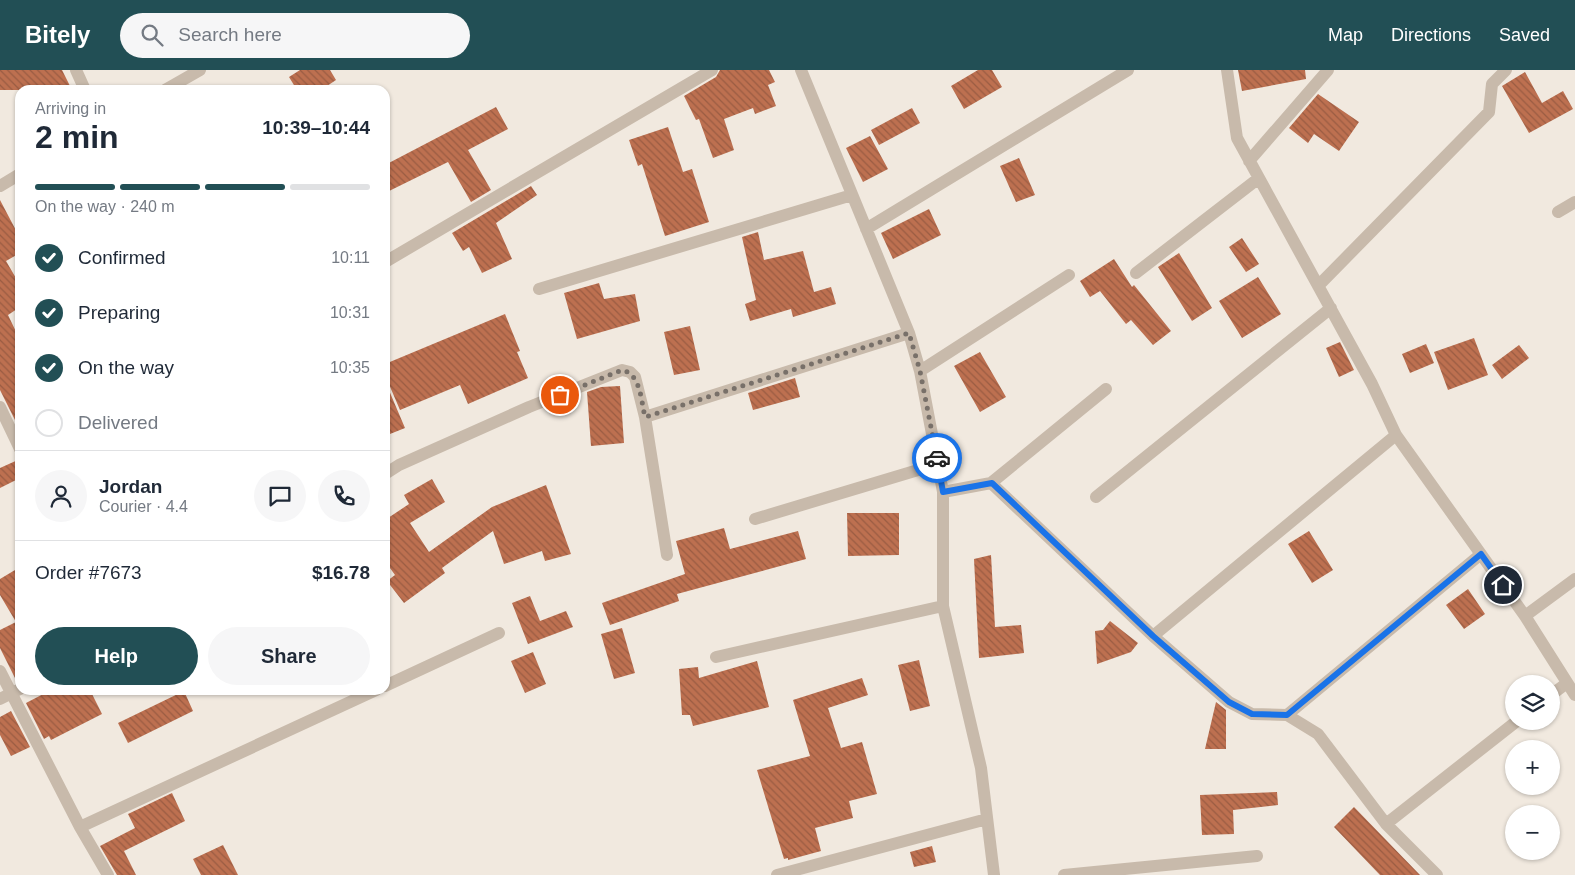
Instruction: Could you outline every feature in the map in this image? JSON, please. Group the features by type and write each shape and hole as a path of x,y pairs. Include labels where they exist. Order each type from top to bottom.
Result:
{"street":[{"path":"76,70 84,85"},
{"path":"174,85 200,70"},
{"path":"390,259 712,70"},
{"path":"801,70 909,333 920,371 943,492 943,606 981,768 994,875"},
{"path":"866,229 1128,70"},
{"path":"1227,70 1237,138 1372,384 1396,435 1525,616 1575,695"},
{"path":"1250,161 1328,70"},
{"path":"1318,286 1489,112 1492,84 1506,70"},
{"path":"0,186 15,177"},
{"path":"1136,273 1259,178"},
{"path":"540,289 852,195"},
{"path":"1558,212 1575,202"},
{"path":"920,371 1069,276"},
{"path":"1096,497 1331,308"},
{"path":"645,417 909,333"},
{"path":"390,471 399,465 529,407 622,370 630,372 635,377 645,417 667,555"},
{"path":"943,492 992,483 1106,389"},
{"path":"0,408 15,439"},
{"path":"1153,636 1396,435"},
{"path":"755,520 938,464"},
{"path":"992,483 1153,636 1229,702 1252,714 1287,715 1318,734 1386,824 1437,875"},
{"path":"1287,715 1481,554"},
{"path":"1525,616 1575,579"},
{"path":"716,657 943,606"},
{"path":"390,684 499,633"},
{"path":"0,671 15,690"},
{"path":"1560,688 1567,683"},
{"path":"0,699 15,692"},
{"path":"18,695 80,827 108,875"},
{"path":"80,827 365,695"},
{"path":"1386,824 1506,730"},
{"path":"777,875 987,819"},
{"path":"1064,875 1257,856"}],"building":[{"path":"0,70 62,70 70,85 15,85 15,90 0,90"},
{"path":"300,70 330,70 336,80 328,85 294,85 289,77"},
{"path":"720,70 769,70 775,82 768,85 776,106 755,114 753,108 724,119 734,150 713,158 699,119 696,120 684,96 716,77"},
{"path":"978,70 992,70 1002,87 964,109 951,86"},
{"path":"1238,70 1305,70 1306,79 1242,91"},
{"path":"1525,72 1542,103 1563,91 1573,109 1529,133 1502,86"},
{"path":"1318,94 1359,122 1339,151 1314,134 1308,143 1289,128"},
{"path":"496,107 508,129 468,150 491,190 471,202 448,162 390,191 390,162"},
{"path":"912,108 920,123 879,145 871,130"},
{"path":"668,127 683,172 692,169 709,222 665,236 642,164 638,166 629,140"},
{"path":"870,136 888,169 863,182 846,148"},
{"path":"1019,158 1035,195 1016,202 1000,166"},
{"path":"531,186 537,195 496,223 512,259 482,273 469,247 463,251 452,233"},
{"path":"0,200 15,228 15,256 6,261 15,276 15,310 8,315 15,330 15,420 0,390"},
{"path":"929,209 941,235 893,259 881,233"},
{"path":"758,232 764,260 803,251 814,292 831,287 836,304 793,317 791,309 750,321 745,304 756,300 742,237"},
{"path":"1242,238 1259,264 1246,272 1229,247"},
{"path":"1179,253 1212,308 1192,321 1158,267"},
{"path":"1114,259 1132,287 1134,285 1171,331 1153,345 1131,320 1126,324 1100,291 1090,297 1080,281"},
{"path":"1258,277 1281,314 1242,338 1219,301"},
{"path":"599,283 604,299 635,294 640,321 577,339 564,293"},
{"path":"505,314 520,351 517,352 528,378 468,404 460,385 400,410 390,387 390,362"},
{"path":"690,326 700,370 674,375 664,332"},
{"path":"1474,338 1488,375 1448,390 1434,352"},
{"path":"1340,342 1354,370 1339,377 1326,348"},
{"path":"1426,344 1434,363 1410,373 1402,354"},
{"path":"1519,345 1529,358 1502,379 1492,365"},
{"path":"980,352 1006,397 980,412 954,366"},
{"path":"795,378 800,397 753,410 748,393"},
{"path":"620,386 624,443 591,446 587,392 601,387"},
{"path":"390,393 405,428 390,434"},
{"path":"15,461 15,480 0,488 0,468"},
{"path":"432,479 445,502 410,523 429,552 492,507 546,485 571,554 545,561 542,551 504,564 493,531 442,568 445,573 404,603 390,585 390,579 395,575 390,568 390,517 409,504 404,495"},
{"path":"847,513 899,513 899,555 848,556"},
{"path":"724,528 730,549 798,531 806,559 677,594 679,601 610,625 602,603 685,574 676,541"},
{"path":"1309,531 1333,570 1312,583 1288,544"},
{"path":"991,555 995,627 1021,625 1024,653 979,658 974,559"},
{"path":"15,570 15,620 0,595 0,579"},
{"path":"1468,589 1485,614 1464,629 1446,605"},
{"path":"530,596 540,621 566,611 573,627 528,644 512,603"},
{"path":"1110,621 1138,643 1131,652 1097,664 1095,631 1103,630"},
{"path":"15,622 15,678 0,648 0,630"},
{"path":"622,628 635,673 614,679 601,634"},
{"path":"533,652 546,684 525,693 511,661"},
{"path":"919,660 930,706 910,711 898,665"},
{"path":"757,661 769,707 693,726 690,715 682,715 679,669 698,667 699,678"},
{"path":"862,678 868,695 828,708 841,748 862,742 877,794 849,801 853,818 815,828 821,851 788,860 788,858 784,859 757,770 810,756 793,700"},
{"path":"41,695 92,695 102,714 51,740 49,736 44,739 26,703"},
{"path":"176,695 186,695 193,711 128,743 118,723"},
{"path":"1216,702 1226,710 1226,749 1205,749"},
{"path":"11,711 30,747 11,756 0,735 0,717"},
{"path":"1277,792 1278,805 1233,810 1234,834 1202,835 1200,795"},
{"path":"172,793 185,821 124,851 136,875 117,875 100,846 135,828 128,814"},
{"path":"1354,807 1420,875 1380,875 1334,827"},
{"path":"223,845 238,875 201,875 193,859"},
{"path":"932,846 936,862 914,867 910,852"}],"way so far":[{"path":"560,395 622,370 630,372 635,377 645,417 909,333 920,371 937,458"}],"route":[{"path":"937,458 943,492 978,484 992,483 1153,636 1229,702 1252,714 1287,715 1481,554 1503,585"}]}
